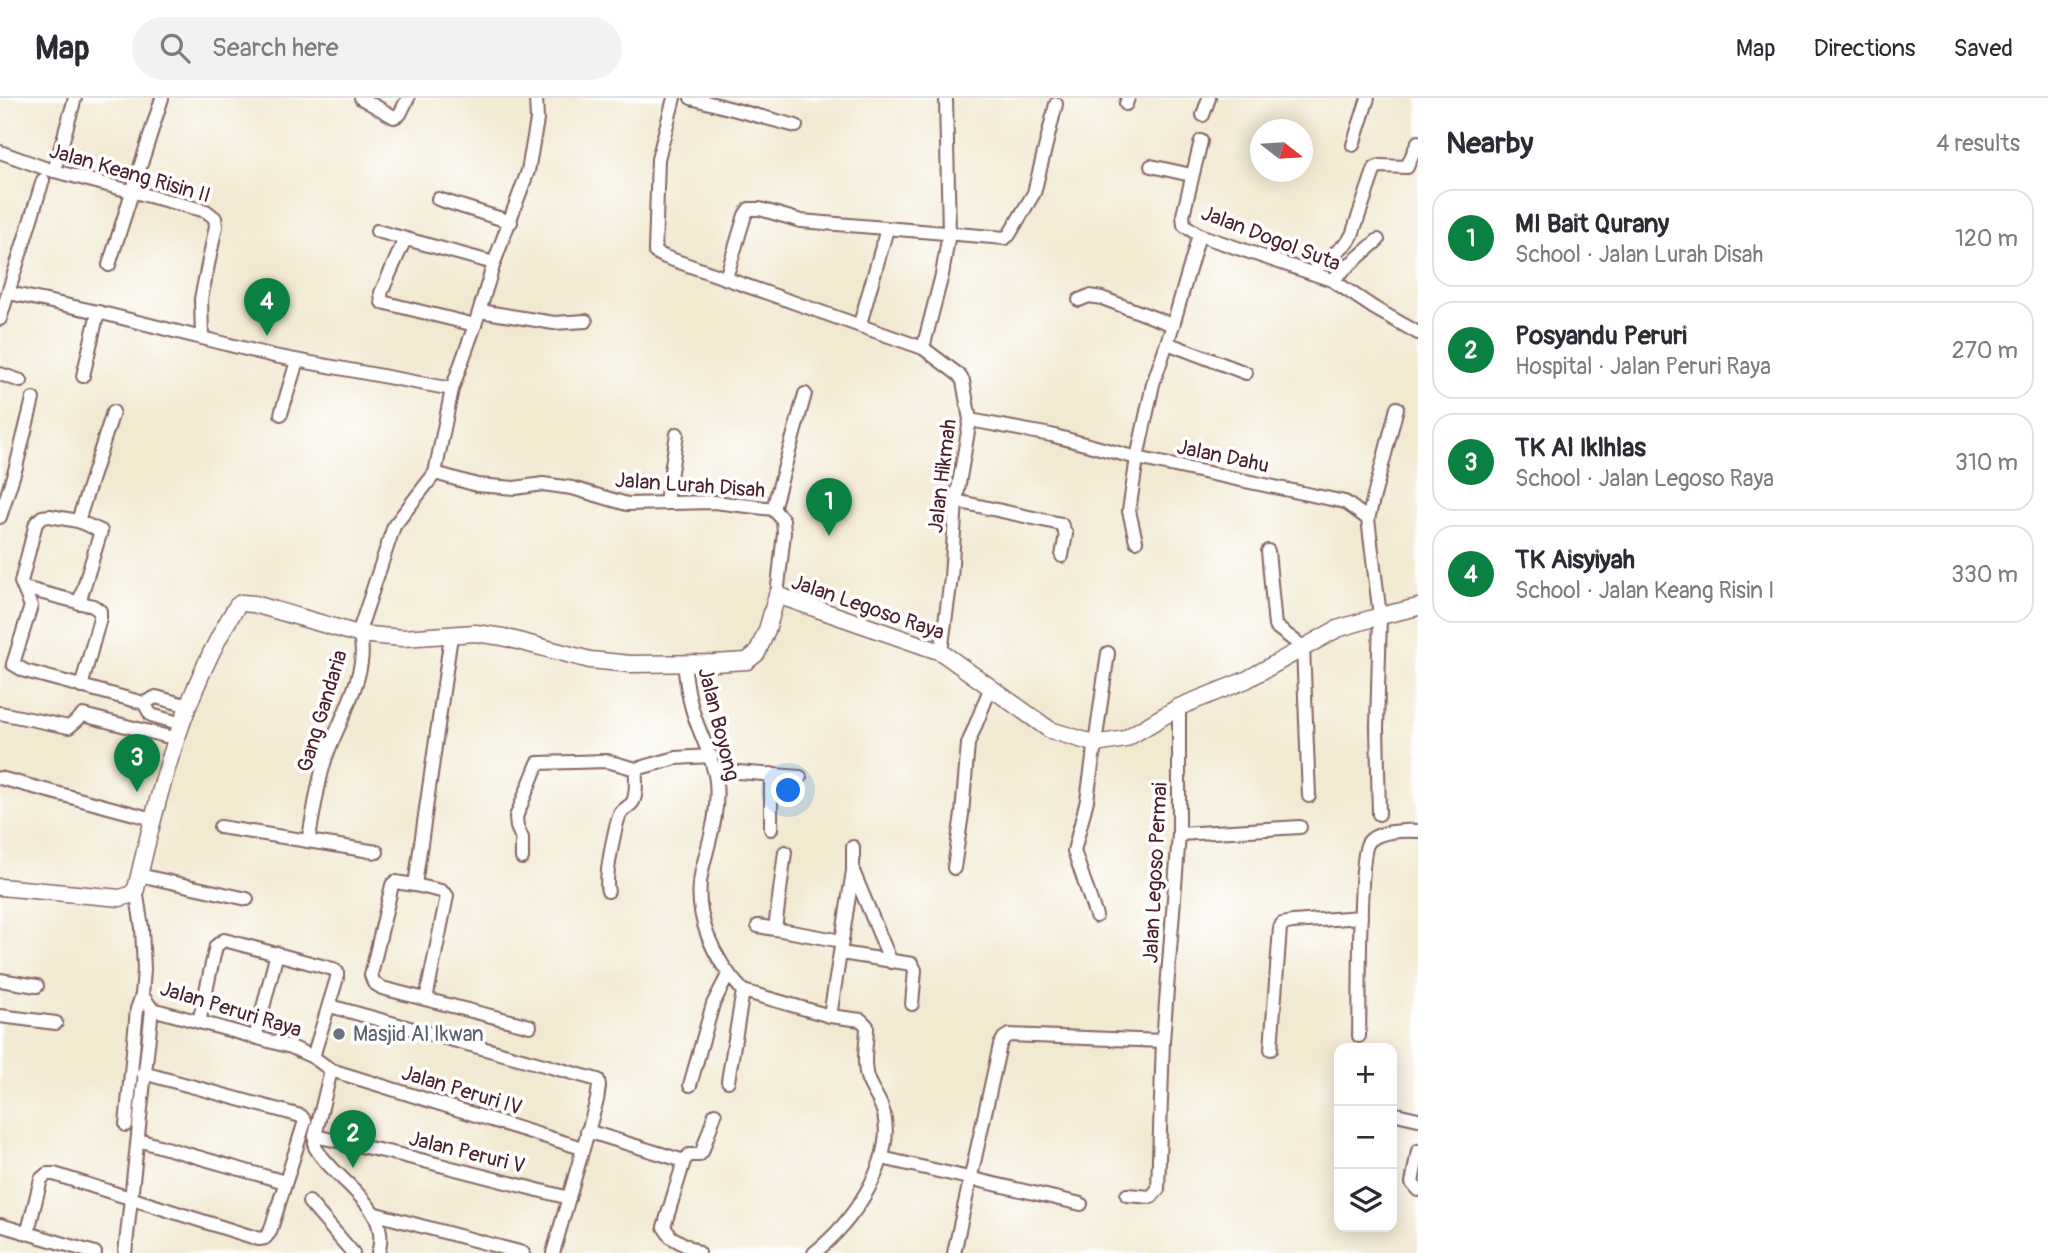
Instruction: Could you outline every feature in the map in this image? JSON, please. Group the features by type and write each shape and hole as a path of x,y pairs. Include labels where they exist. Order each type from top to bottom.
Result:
{"street":[{"path":"54,171 75,98"},
{"path":"109,265 162,98"},
{"path":"361,98 394,117 400,114 408,98"},
{"path":"358,634 394,526 435,473 452,389 528,171 537,120 536,98"},
{"name":"Jalan Hikmah","path":"674,98 658,159 655,252 923,348 961,378 970,419 956,501 951,578 941,652"},
{"path":"691,98 796,126"},
{"path":"923,348 942,275 949,233 946,98"},
{"path":"1203,115 1209,98"},
{"path":"1353,145 1368,98"},
{"path":"726,278 744,215 749,209 760,209 801,221 1004,238 1009,235 1034,193 1056,104"},
{"name":"Jalan Dogol Suta","path":"1201,141 1191,175 1182,220 1184,225 1199,235 1332,279 1374,308 1418,333"},
{"path":"1311,273 1348,242 1375,168 1406,167 1418,142"},
{"name":"Jalan Keang Risin II","path":"0,152 54,171 206,211 215,218 216,226 201,299 202,337"},
{"path":"1151,166 1191,175"},
{"path":"0,319 43,180"},
{"path":"438,199 511,222"},
{"path":"860,324 887,229"},
{"path":"377,231 494,263"},
{"path":"1136,541 1129,511 1137,458 1153,384 1199,235"},
{"path":"405,239 381,293 382,302 475,325"},
{"path":"1332,279 1378,240"},
{"path":"9,293 297,361 452,389"},
{"path":"1079,300 1089,296 1102,298 1173,325"},
{"path":"480,311 554,323 586,321"},
{"path":"83,376 98,312"},
{"path":"1167,343 1246,373"},
{"path":"281,414 297,361"},
{"path":"0,374 22,381"},
{"path":"773,509 805,394"},
{"path":"0,517 33,399"},
{"path":"1379,814 1377,727 1380,616 1368,519 1397,408"},
{"path":"78,521 113,411"},
{"name":"Jalan Dahu","path":"970,419 1345,502 1368,519"},
{"path":"666,502 677,434"},
{"name":"Jalan Lurah Disah","path":"435,473 477,485 515,488 543,484 572,488 627,504 720,502 773,509 783,520 784,533 777,596"},
{"path":"956,501 1061,524 1066,534 1062,556"},
{"path":"79,603 101,531 78,521 42,517 36,523 22,571 21,582 31,606 13,664 25,671 144,703 156,697 189,706"},
{"path":"1268,551 1275,626 1303,647 1309,796"},
{"path":"24,588 93,606 101,614 81,687"},
{"name":"Jalan Legoso Raya","path":"137,882 179,731 216,643 234,610 241,603 254,604 358,634 402,638 475,633 590,660 631,664 714,663 747,660 757,653 777,596 941,652 1050,730 1096,744 1125,739 1179,707 1246,680 1337,629 1418,607"},
{"name":"Gang Gandaria","path":"307,841 326,758 361,663 362,644 358,634"},
{"path":"415,885 452,636"},
{"path":"1096,916 1074,851 1087,800 1108,653"},
{"name":"Jalan Boyong","path":"684,663 688,696 711,756 717,806 715,828 702,871 700,911 705,930 728,975 743,991"},
{"path":"954,868 968,744 990,689"},
{"path":"144,703 151,715 179,731"},
{"name":"Jalan Legoso Permai","path":"1127,1195 1151,1197 1158,1189 1163,1041 1179,834 1179,707"},
{"path":"0,713 69,727 83,715 179,731"},
{"path":"522,858 522,838 516,817 538,763 607,761 636,769 668,760 711,756"},
{"path":"608,891 606,878 609,859 620,814 632,803 635,795 636,769"},
{"path":"714,770 800,777"},
{"path":"771,774 771,829"},
{"path":"0,778 153,819"},
{"path":"220,827 377,852"},
{"path":"1179,834 1300,827"},
{"path":"1359,1036 1361,917 1366,845 1374,837 1418,831"},
{"path":"830,1016 853,871 853,846"},
{"path":"775,929 785,852"},
{"path":"853,871 891,962"},
{"path":"0,887 120,898 130,895 137,882 247,899"},
{"name":"Jalan Peruri Raya","path":"137,882 144,969 142,995 152,1009 291,1046 331,1070"},
{"path":"426,999 447,896 441,891 395,882 392,885 371,975 374,983 382,988 530,1026"},
{"path":"1271,1049 1282,924 1361,917"},
{"path":"758,926 891,962 912,964 915,968 912,1003"},
{"path":"199,1022 216,946 224,940 277,953 337,972 330,1006 313,1057"},
{"path":"256,1035 277,953"},
{"path":"690,1085 713,1004 728,975"},
{"path":"0,980 37,986"},
{"path":"728,1081 743,991 830,1016 861,1020 867,1026 868,1079 884,1114 886,1131 882,1158 856,1211 830,1241 814,1253"},
{"path":"126,1125 137,1009 142,995"},
{"path":"330,1006 594,1078 599,1086 553,1253"},
{"path":"125,1253 152,1009"},
{"path":"0,1016 56,1023"},
{"path":"954,1253 1003,1038 1009,1035 1163,1041"},
{"path":"331,1070 315,1136 318,1151 376,1214 382,1239 378,1253"},
{"name":"Jalan Peruri IV","path":"331,1070 582,1148"},
{"path":"28,1231 41,1179 47,1174 54,1174 259,1239 265,1238 270,1232 305,1125 301,1116 143,1073"},
{"path":"699,1253 671,1237 664,1227 684,1161 689,1155 699,1155 702,1152 715,1114"},
{"path":"1397,1114 1418,1119"},
{"path":"587,1131 684,1161"},
{"name":"Jalan Peruri V","path":"315,1136 569,1198"},
{"path":"138,1140 285,1182"},
{"path":"1418,1151 1412,1183 1418,1189"},
{"path":"882,1158 1082,1204"},
{"path":"309,1202 353,1253"},
{"path":"376,1214 523,1253"},
{"path":"0,1225 28,1231 95,1253"}],"place":[{"name":"TK Aisyiyah","path":"267,336"},
{"name":"MI Bait Qurany","path":"829,536"},
{"name":"TK Al Iklhlas","path":"137,792"},
{"name":"Masjid Al Ikwan","path":"339,1034"},
{"name":"Posyandu Peruri","path":"353,1168"}]}
